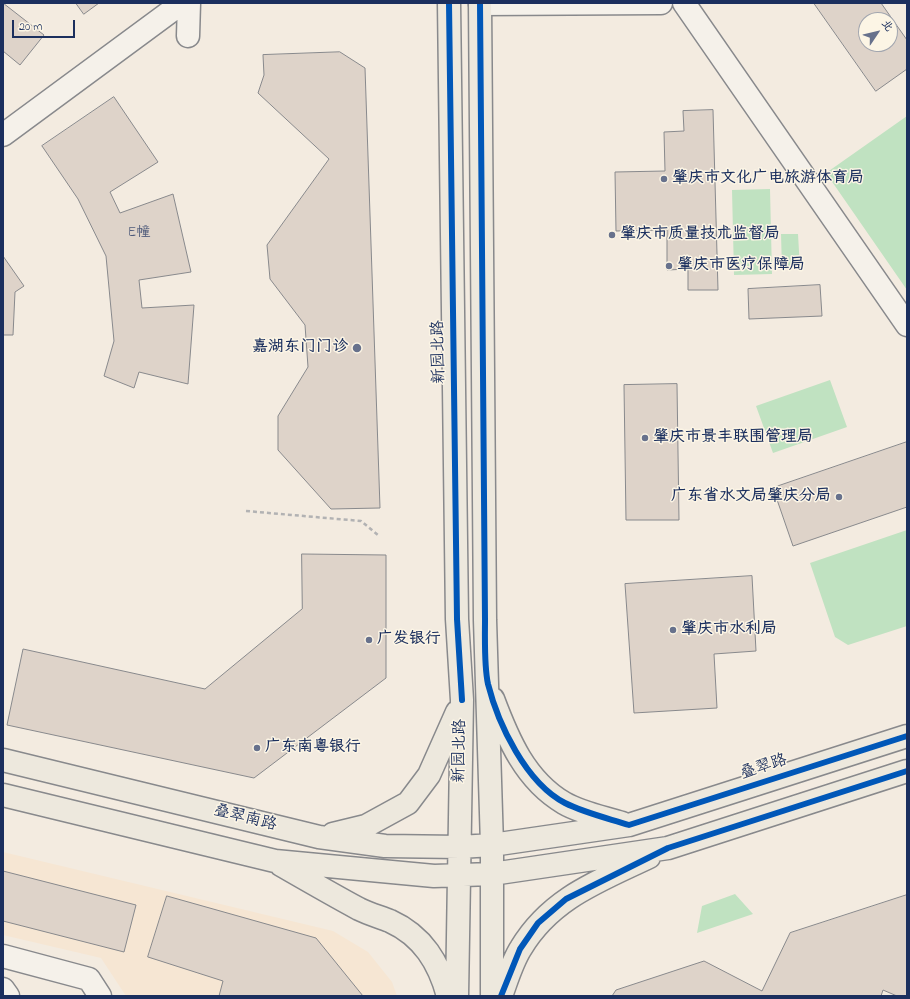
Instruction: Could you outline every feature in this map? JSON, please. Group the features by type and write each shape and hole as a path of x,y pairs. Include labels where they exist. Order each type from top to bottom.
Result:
{"main road":[{"name":"新园北路","path":"449,3 457,619 462,700 457,996"},
{"name":"新园北路","path":"480,4 485,620 492,845 492,996"},
{"path":"457,619 485,620"},
{"path":"488,683 501,721 515,752 528,771 545,789 571,806 628,825"},
{"path":"319,837 366,826 408,803 429,775 462,700"},
{"name":"叠翠路","path":"492,845 628,825 907,736"},
{"name":"叠翠南路","path":"3,760 319,837 385,846 460,847 492,845"},
{"path":"501,996 520,949 538,923 566,898 668,848 907,771"},
{"path":"724,794 734,826"},
{"path":"3,795 275,861 434,876 492,874 668,848"},
{"path":"275,861 283,828"},
{"path":"275,861 360,909 392,922 412,935 433,956 443,976 448,996"}],"street":[{"path":"6,128 182,3"},
{"path":"188,36 190,3"},
{"path":"480,4 661,3"},
{"path":"684,3 907,325"},
{"path":"3,956 89,979 100,996"},
{"path":"3,989 8,996"}],"path":[{"path":"246,511 361,521 378,535"}],"shaded area":[{"path":"3,852 333,931 368,952 392,982 397,996 126,996 101,958 3,935"}],"green space":[{"path":"907,116 907,290 826,173"},
{"path":"770,189 772,274 734,275 732,190"},
{"path":"781,234 798,234 800,269 782,269"},
{"path":"830,380 847,427 773,453 756,406"},
{"path":"907,530 907,626 848,645 835,637 810,563"},
{"path":"735,894 753,914 697,933 702,906"}],"building":[{"path":"3,3 44,35 20,65 3,51"},
{"path":"76,3 99,3 84,14"},
{"path":"814,3 881,3 887,12 858,12 858,52 898,52 898,27 907,40 907,69 876,91"},
{"path":"340,52 365,68 380,508 331,509 278,450 278,416 308,367 305,325 270,279 267,245 329,159 258,93 264,75 263,55"},
{"path":"114,97 158,162 110,192 120,213 173,194 191,272 139,280 142,308 194,305 188,384 139,372 134,388 104,376 114,341 106,256 78,199 42,146"},
{"path":"713,110 718,290 688,290 688,269 667,270 667,230 616,231 615,172 665,171 664,132 684,131 683,111"},
{"path":"3,256 24,286 15,292 13,335 3,335"},
{"path":"820,285 822,316 749,319 748,289"},
{"path":"677,384 679,520 626,520 624,385"},
{"path":"907,442 907,507 793,546 773,488"},
{"path":"302,554 386,555 386,678 254,778 7,725 23,649 205,689 302,609"},
{"path":"752,576 756,651 714,654 717,708 634,713 625,584"},
{"path":"3,871 136,905 124,952 3,921"},
{"path":"907,895 907,996 897,996 883,990 881,996 612,996 616,990 704,961 762,991 790,933"},
{"path":"167,896 316,938 363,996 219,996 223,981 148,957"}],"cycle path":[{"path":"449,3 457,619 462,700"},
{"path":"480,3 485,661 488,684 506,734 526,767 538,782 551,794 565,803 588,813 629,825 907,736"},
{"path":"501,996 520,949 538,923 566,899 668,848 907,771"}],"place":[{"name":"肇庆市文化广电旅游体育局","path":"664,179"},
{"name":"肇庆市质量技术监督局","path":"612,235"},
{"name":"肇庆市医疗保障局","path":"669,266"},
{"name":"嘉湖东门门诊","path":"357,348"},
{"name":"肇庆市景丰联围管理局","path":"645,438"},
{"name":"广东省水文局肇庆分局","path":"839,497"},
{"name":"肇庆市水利局","path":"673,630"},
{"name":"广发银行","path":"369,640"},
{"name":"广东南粤银行","path":"257,748"}]}
